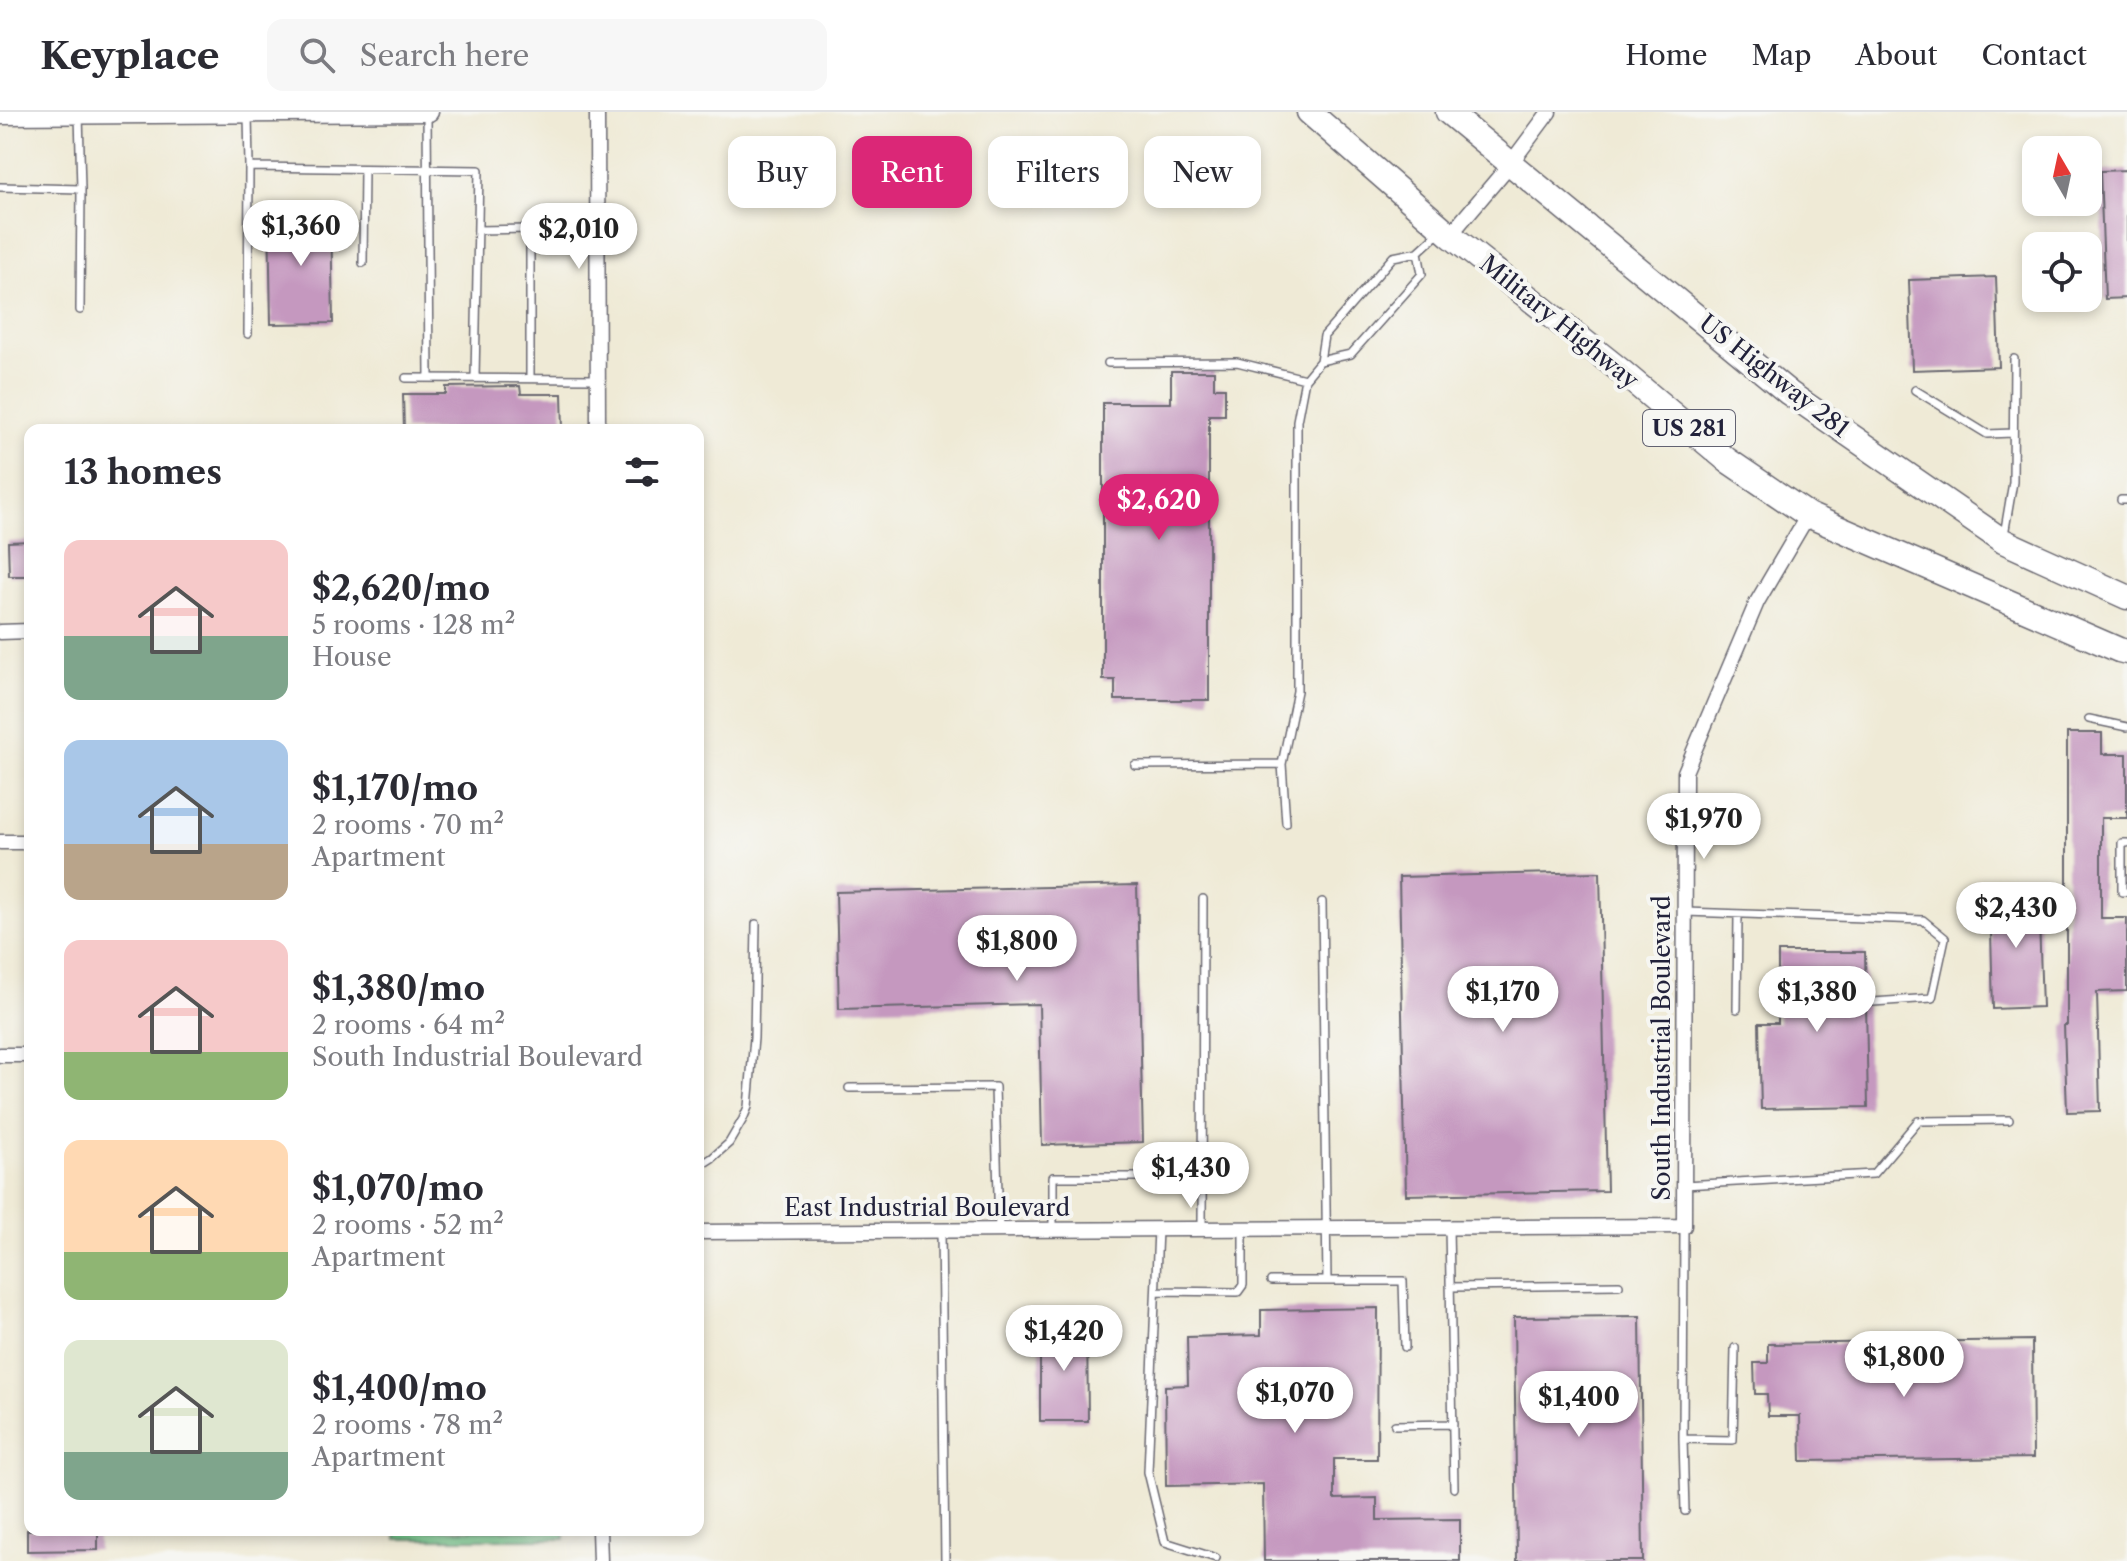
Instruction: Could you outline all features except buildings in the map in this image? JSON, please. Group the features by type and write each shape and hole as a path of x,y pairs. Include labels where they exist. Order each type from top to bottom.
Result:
{"main road":[{"name":"Military Highway","path":"1309,112 1446,232 1727,460 1808,515 2127,652"},
{"name":"US Highway 281","path":"1448,112 1789,393 2003,541 2127,597"}],"street":[{"path":"3,114 428,112"},
{"path":"597,112 598,424"},
{"path":"1446,232 1511,163 1549,112"},
{"name":"South Industrial Boulevard","path":"1684,1226 1685,772 1757,602 1808,515"},
{"path":"0,632 24,631"},
{"path":"0,842 24,842"},
{"path":"0,1055 24,1055"},
{"name":"East Industrial Boulevard","path":"704,1232 1684,1226"},
{"path":"599,1536 600,1561"}],"lane":[{"path":"428,112 429,378"},
{"path":"78,113 80,310"},
{"path":"248,114 248,334"},
{"path":"249,167 479,170 475,378"},
{"path":"363,263 364,169"},
{"path":"0,187 81,189"},
{"path":"478,230 530,229 530,378"},
{"path":"1286,823 1282,764 1297,691 1297,421 1305,379 1320,361 1324,336 1393,257 1418,252 1446,232"},
{"path":"1320,361 1351,354 1422,274 1418,252"},
{"path":"2003,541 2013,482 2014,359"},
{"path":"1108,363 1237,362 1305,379"},
{"path":"406,378 598,379"},
{"path":"1915,390 1987,434 2013,433"},
{"path":"2089,719 2127,727"},
{"path":"1135,765 1282,764"},
{"path":"2127,843 2122,843 2122,892 2127,892"},
{"path":"1202,1229 1203,899"},
{"path":"1322,902 1327,1281"},
{"path":"1685,912 1923,920 1945,938 1932,998 1873,1002"},
{"path":"1737,1009 1738,914"},
{"path":"704,1163 729,1143 748,1107 754,1038 756,924"},
{"path":"849,1088 995,1087 999,1230"},
{"path":"1684,1185 1873,1174 1918,1121 2009,1120"},
{"path":"1053,1230 1053,1177 1203,1177"},
{"path":"1684,1226 1685,1511"},
{"path":"1449,1227 1454,1488"},
{"path":"1157,1291 1238,1292 1243,1285 1243,1228"},
{"path":"1158,1229 1148,1472 1165,1542 1216,1558"},
{"path":"941,1230 945,1561"},
{"path":"1271,1281 1403,1281 1405,1347"},
{"path":"1451,1287 1619,1285"},
{"path":"1683,1439 1733,1440 1735,1348"},
{"path":"1395,1425 1453,1424"}],"green space":[{"path":"396,1536 565,1536 565,1539 396,1539"}]}
